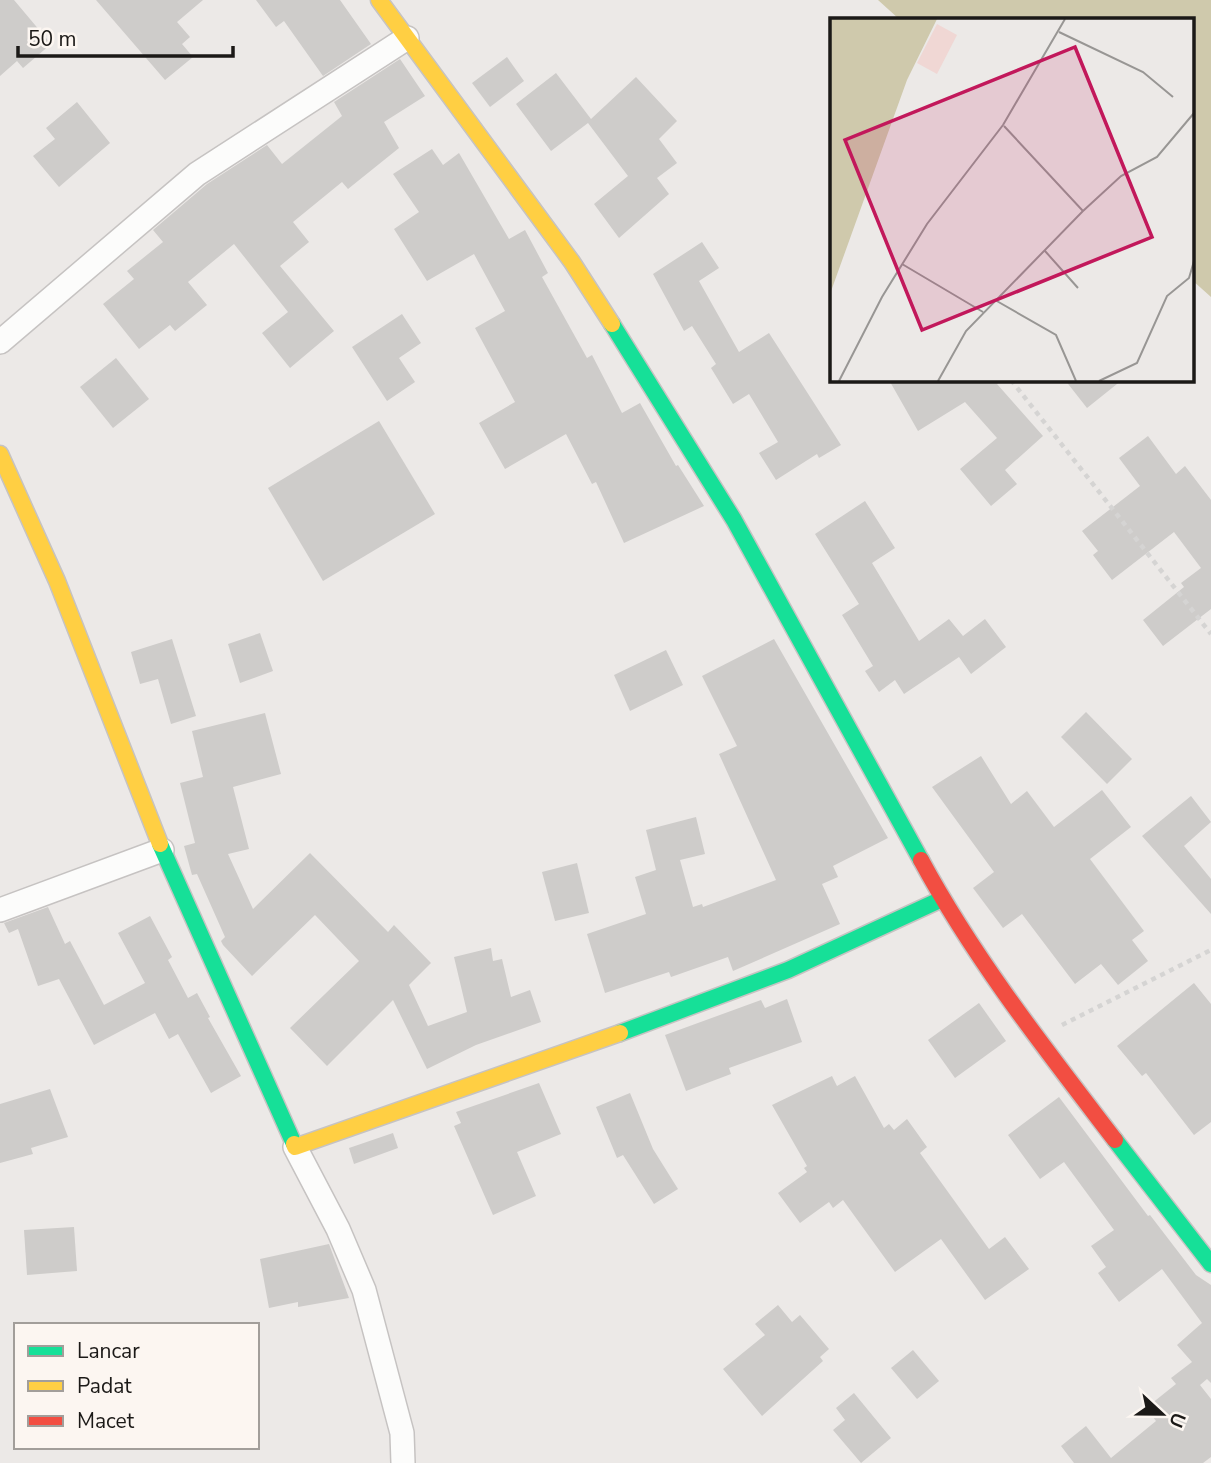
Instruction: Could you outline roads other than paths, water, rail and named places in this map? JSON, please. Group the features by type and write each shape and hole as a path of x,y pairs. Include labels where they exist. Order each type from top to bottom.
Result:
{"street":[{"path":"379,0 572,262 674,422 734,520 942,899 1037,1038 1211,1264"},
{"path":"0,342 197,174 407,38"},
{"path":"2,463 57,581 162,850 295,1147 338,1229 364,1290 402,1433 404,1463"},
{"path":"0,910 162,850"},
{"path":"295,1147 512,1073 788,970 942,899"}]}
